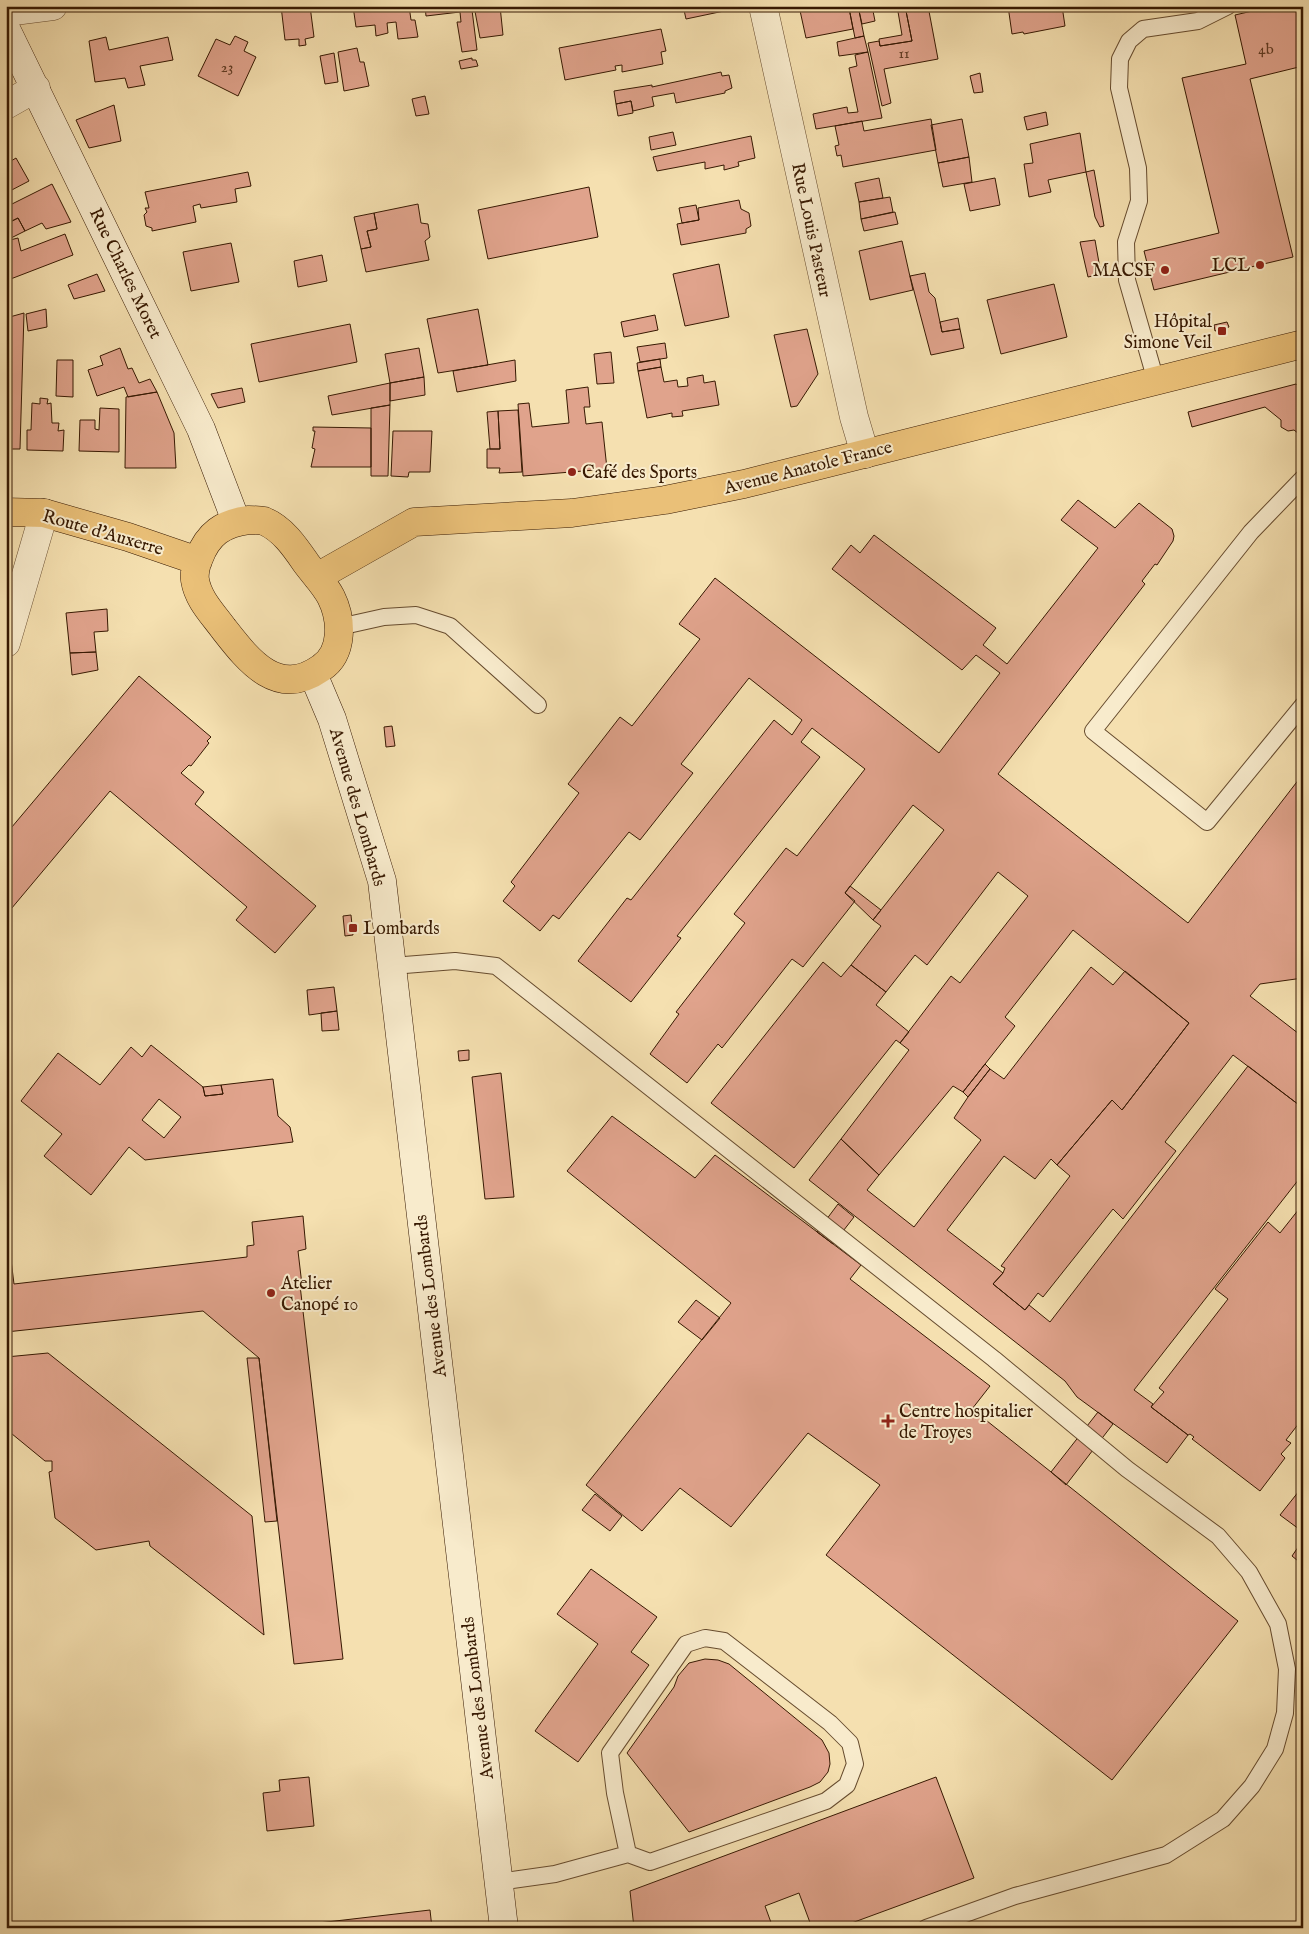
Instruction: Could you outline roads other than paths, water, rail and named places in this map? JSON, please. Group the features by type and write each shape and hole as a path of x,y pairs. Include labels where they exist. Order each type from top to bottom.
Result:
{"main road":[{"name":"Avenue Anatole France","path":"317,577 414,522 572,513 664,500 744,484 1303,344"},
{"name":"Route d'Auxerre","path":"6,512 44,513 128,537 198,562"},
{"path":"236,521 263,521 276,528 287,537 330,596 337,615 339,640 330,662 313,674 296,679 279,678 257,668 200,597 194,578 198,562 209,537 220,528 236,521"}],"street":[{"path":"6,12 53,6"},
{"name":"Rue Louis Pasteur","path":"763,6 854,417 865,454"},
{"name":"Rue Charles Moret","path":"6,28 201,430 236,521"},
{"path":"6,105 36,88"},
{"path":"6,643 44,513"},
{"name":"Avenue des Lombards","path":"313,674 332,719 382,881 504,1928"}],"lane":[{"path":"1156,382 1127,280 1126,242 1139,201 1138,176 1119,88 1120,59 1129,41 1143,29 1198,20 1228,6"},
{"path":"1303,478 1251,532 1093,732 1207,822 1303,705"},
{"path":"339,627 384,617 416,615 450,626 538,705"},
{"path":"392,966 455,961 496,966 994,1359 1127,1469 1218,1536 1249,1572 1278,1624 1286,1669 1285,1714 1275,1749 1252,1786 1223,1819 1166,1855 1015,1896 926,1928"},
{"path":"498,1882 555,1874 628,1854 650,1862 826,1801 847,1785 855,1764 850,1743 830,1723 724,1641 706,1638 686,1644 610,1753 615,1793 628,1854"}],"place":[{"name":"LCL","path":"1260,265"},
{"name":"MACSF","path":"1165,270"},
{"name":"Hôpital Simone Veil","path":"1222,331"},
{"name":"Café des Sports","path":"572,472"},
{"name":"Lombards","path":"353,928"},
{"name":"Atelier Canopé 10","path":"271,1293"},
{"name":"Centre hospitalier de Troyes","path":"888,1421"}]}
